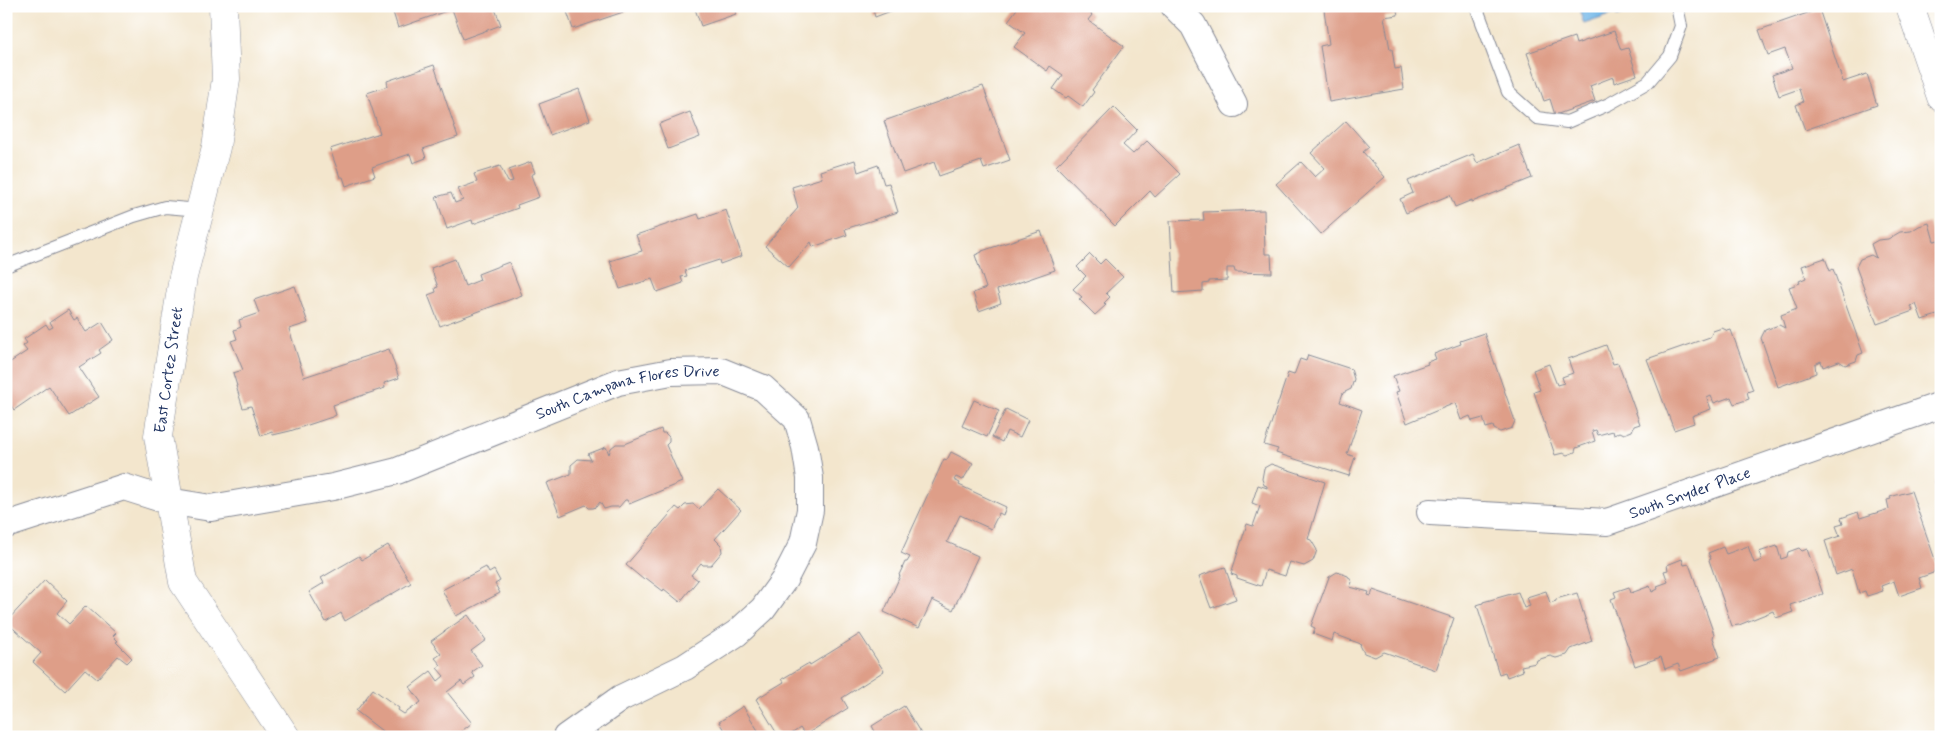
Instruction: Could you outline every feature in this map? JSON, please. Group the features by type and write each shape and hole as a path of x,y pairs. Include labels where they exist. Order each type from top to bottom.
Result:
{"street":[{"name":"East Cortez Street","path":"223,6 226,79 216,147 183,277 158,436 183,582 286,737"},
{"path":"1174,6 1193,25 1234,104"},
{"path":"1910,6 1941,97"},
{"name":"South Campana Flores Drive","path":"6,524 124,487 168,501 211,508 342,485 397,471 618,382 653,375 671,372 721,371 763,388 797,419 805,447 810,478 810,510 803,543 784,580 763,609 737,633 685,667 621,698 566,737"},
{"name":"South Snyder Place","path":"1430,512 1607,522 1941,405"}],"lane":[{"path":"1476,6 1508,92 1537,118 1567,122 1609,104 1648,82 1670,56 1681,26 1677,6"},
{"path":"6,266 142,214 166,207 200,210"}],"water":[{"path":"1578,6 1630,6 1631,11 1617,16 1616,13 1584,24"}],"building":[{"path":"391,6 494,6 501,25 463,39 452,9 398,28"},
{"path":"565,6 638,6 638,7 573,29"},
{"path":"694,6 733,6 736,14 701,26"},
{"path":"872,6 904,6 875,17"},
{"path":"1019,6 1038,6 1042,10 1045,6 1081,6 1092,15 1088,20 1124,46 1092,90 1094,92 1083,107 1068,96 1066,98 1053,89 1063,75 1050,66 1047,71 1014,47 1025,33 1008,21"},
{"path":"1348,6 1396,6 1398,15 1384,17 1395,69 1401,68 1404,89 1329,102 1320,46 1329,44 1324,10"},
{"path":"1819,9 1843,82 1867,74 1877,105 1805,130 1796,105 1803,102 1799,89 1779,96 1772,75 1792,68 1785,49 1768,55 1759,30"},
{"path":"1614,31 1621,50 1628,48 1637,75 1614,83 1613,77 1590,86 1595,101 1555,115 1550,99 1544,101 1527,53 1574,37 1576,44"},
{"path":"434,65 458,137 423,149 426,158 413,163 410,154 372,167 375,176 346,186 343,177 340,177 330,149 380,133 367,93 388,86 387,81"},
{"path":"983,86 1010,160 984,169 981,161 939,176 934,162 903,173 884,121"},
{"path":"579,89 590,120 550,135 539,104"},
{"path":"1114,107 1137,130 1123,145 1133,154 1147,141 1180,174 1155,197 1150,191 1115,226 1056,166"},
{"path":"690,112 700,137 668,149 659,124"},
{"path":"1346,121 1369,147 1363,152 1385,177 1321,234 1276,184 1301,162 1315,177 1325,168 1311,153"},
{"path":"1519,145 1532,178 1455,207 1450,195 1406,213 1400,199 1413,193 1408,181 1473,154 1477,163"},
{"path":"855,160 858,172 878,165 884,184 889,183 898,212 845,229 847,235 813,247 811,242 789,267 765,246 798,208 792,187 822,178 820,171"},
{"path":"531,162 535,173 531,175 539,197 517,205 518,208 473,224 472,220 447,229 436,197 451,193 455,203 463,200 458,189 477,182 474,174 500,166 508,182 513,181 509,170"},
{"path":"726,210 742,256 720,264 719,260 685,271 687,276 681,277 683,283 657,292 652,279 620,289 610,261 642,251 636,235 698,214 700,219"},
{"path":"1264,210 1265,254 1271,254 1272,273 1235,272 1234,268 1227,268 1227,280 1209,281 1209,283 1203,284 1203,291 1174,293 1170,221 1204,220 1203,212"},
{"path":"1929,223 1934,241 1938,240 1941,248 1941,317 1938,318 1937,315 1922,320 1916,304 1911,306 1913,311 1877,324 1856,267 1860,259 1871,255 1876,258 1871,244 1878,240 1888,239 1900,232 1911,231"},
{"path":"1041,231 1055,270 997,290 1001,303 979,311 973,293 986,288 975,255"},
{"path":"1090,254 1100,264 1105,259 1123,277 1106,293 1110,297 1104,303 1106,305 1095,315 1079,299 1082,297 1073,289 1086,276 1077,267"},
{"path":"1825,258 1830,271 1833,269 1863,353 1858,355 1856,361 1845,365 1839,361 1823,367 1821,361 1815,364 1816,373 1778,387 1761,338 1765,330 1779,325 1785,328 1781,315 1797,309 1789,287 1800,283 1799,281 1806,278 1802,266"},
{"path":"455,259 465,286 480,280 478,274 509,262 522,295 440,326 428,295 436,292 435,288 438,287 431,268"},
{"path":"295,286 308,323 289,329 304,377 389,349 399,378 384,383 385,388 333,405 336,415 332,417 290,431 273,435 272,432 261,436 251,406 243,408 236,386 233,373 243,370 231,341 237,339 234,330 241,327 239,320 259,313 254,300"},
{"path":"68,310 74,320 77,318 86,332 102,322 113,340 99,350 101,353 79,367 99,397 69,416 49,386 14,410 6,398 6,358 9,363 27,351 23,346 27,343 24,339 46,324 49,329 53,327 50,322"},
{"path":"1722,328 1728,331 1731,330 1753,390 1747,392 1749,399 1734,404 1731,397 1714,403 1711,396 1707,398 1711,409 1692,416 1694,423 1674,430 1647,359 1710,337 1713,331"},
{"path":"1484,333 1515,421 1512,428 1500,432 1494,429 1493,426 1486,428 1483,418 1472,421 1470,416 1461,420 1455,403 1407,423 1396,392 1399,391 1393,376 1428,364 1427,362 1436,359 1434,354 1461,344 1460,341"},
{"path":"1606,345 1613,364 1618,363 1640,424 1634,426 1632,431 1624,434 1620,432 1614,435 1613,431 1598,435 1596,430 1592,431 1595,441 1576,448 1575,452 1567,455 1563,453 1555,455 1534,392 1540,390 1533,370 1549,364 1557,385 1564,383 1562,377 1573,373 1568,359"},
{"path":"1308,355 1351,369 1354,379 1351,389 1343,393 1340,402 1362,410 1347,454 1355,457 1349,476 1276,453 1278,449 1264,445 1288,373 1294,375 1300,359 1306,361"},
{"path":"974,400 999,411 987,437 962,426"},
{"path":"1006,409 1028,420 1020,437 1007,431 1002,442 992,437"},
{"path":"661,429 662,433 669,437 669,442 666,445 682,482 629,504 625,500 619,507 604,509 600,502 596,507 589,508 586,505 560,516 547,483 571,474 571,465 578,459 591,460 588,454 606,447 609,454 611,448 616,444 625,444"},
{"path":"951,452 973,463 963,480 956,477 954,480 960,483 959,485 1006,507 1003,515 999,513 991,529 960,515 947,542 978,556 953,610 932,600 919,628 884,612 905,562 910,557 901,553 944,459 947,460"},
{"path":"1271,464 1325,482 1308,539 1311,540 1317,550 1313,561 1304,566 1290,562 1285,576 1266,570 1261,586 1231,574 1247,524 1253,526 1260,506 1252,503 1258,485 1267,488 1262,479 1264,468"},
{"path":"1941,480 1941,499 1934,482"},
{"path":"718,489 741,510 715,539 721,545 722,552 711,565 703,565 701,563 691,575 698,580 680,602 646,578 644,580 626,565 676,507 680,510 685,505 693,504 699,509"},
{"path":"1911,491 1937,565 1933,573 1919,578 1922,588 1899,596 1894,581 1881,586 1883,591 1867,596 1865,591 1859,593 1852,569 1836,575 1825,541 1840,536 1836,526 1843,524 1841,518 1858,512 1860,518 1889,509 1887,500 1891,499 1890,497"},
{"path":"388,545 411,583 345,621 341,613 326,622 309,592 324,583 321,578 359,556 362,560"},
{"path":"1748,546 1754,563 1762,560 1759,552 1777,546 1781,559 1787,557 1788,552 1799,548 1802,551 1807,549 1823,594 1790,605 1793,612 1776,618 1773,611 1732,626 1708,553 1723,547 1726,554"},
{"path":"1682,559 1684,565 1689,564 1714,634 1713,638 1720,657 1681,671 1678,664 1665,669 1661,657 1635,666 1611,599 1616,597 1614,592 1629,587 1631,593 1650,586 1652,592 1658,589 1657,586 1668,582 1664,571 1668,570 1667,565"},
{"path":"486,567 489,573 494,570 500,581 495,584 500,593 456,616 442,590"},
{"path":"1225,567 1236,599 1211,608 1199,576"},
{"path":"1337,572 1348,576 1352,582 1350,587 1369,592 1368,595 1371,596 1373,590 1454,618 1436,670 1384,652 1375,657 1364,653 1361,644 1334,634 1332,641 1313,634 1315,628 1311,626 1329,577"},
{"path":"45,580 67,601 57,613 69,624 86,606 116,633 113,636 118,641 116,642 132,658 127,663 118,656 97,679 85,669 65,691 33,662 41,653 6,622"},
{"path":"1546,591 1550,603 1556,601 1556,599 1577,593 1592,641 1571,649 1567,655 1556,658 1550,656 1537,660 1536,663 1521,666 1523,671 1507,677 1505,672 1499,674 1477,605 1518,592 1524,608 1530,606 1527,597"},
{"path":"468,615 486,640 471,651 482,665 472,672 475,677 464,685 461,681 447,692 472,723 454,737 390,737 356,711 373,689 399,708 398,710 404,714 421,702 410,687 431,671 438,681 444,676 437,668 441,665 435,658 441,654 431,641"},
{"path":"860,634 884,671 842,698 848,708 805,735 800,728 787,737 779,737 756,699 784,682 782,679 809,663 810,665"},
{"path":"743,706 762,737 728,737 719,722"},
{"path":"904,706 923,737 878,737 872,726"}]}
